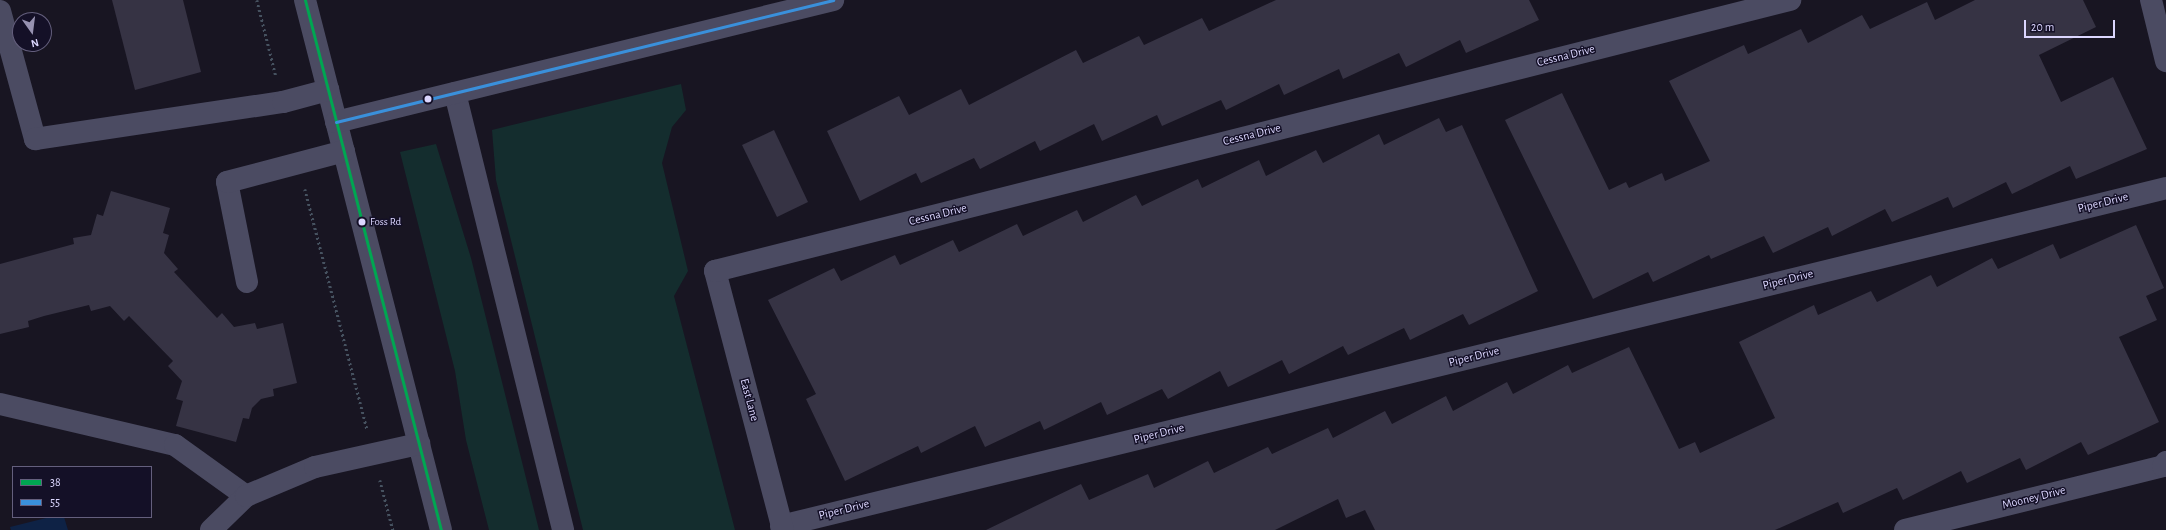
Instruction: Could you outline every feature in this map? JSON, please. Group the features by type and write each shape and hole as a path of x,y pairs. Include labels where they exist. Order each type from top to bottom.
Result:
{"street":[{"path":"305,0 441,530"},
{"path":"336,122 833,0"},
{"name":"Cessna Drive","path":"715,271 1790,0"},
{"path":"2151,0 2166,61"},
{"path":"0,11 35,140 283,102 328,90"},
{"path":"455,93 563,530"},
{"path":"247,282 227,182 344,151"},
{"name":"Piper Drive","path":"782,528 2166,188"},
{"name":"East Lane","path":"715,271 782,528"},
{"path":"0,404 175,445 246,496"},
{"path":"211,530 246,496 315,467 419,444"},
{"name":"Mooney Drive","path":"1905,530 2164,464"}],"path":[{"path":"257,0 283,102"},
{"path":"298,163 393,530"}],"green space":[{"path":"681,84 686,110 672,127 662,163 688,271 674,296 735,530 583,530 496,180 492,130"},
{"path":"436,144 471,258 539,530 489,530 466,440 455,371 400,152"}],"water":[{"path":"46,518 64,518 68,530 11,530 10,527"}],"building":[{"path":"112,0 183,0 201,72 135,90"},
{"path":"1276,0 1529,0 1539,20 1466,53 1460,40 1406,67 1399,53 1343,79 1339,69 1284,95 1279,84 1226,110 1221,100 1162,126 1157,115 1102,141 1094,124 1040,151 1035,141 980,169 974,158 921,183 916,173 860,201 827,131 899,96 909,115 961,89 969,105 1076,50 1083,63 1139,36 1144,45 1202,18 1209,31"},
{"path":"1975,0 2083,0 2096,27 2039,55 2061,102 2113,77 2147,149 2076,179 2070,166 2012,194 2006,182 1953,208 1948,197 1892,222 1885,209 1832,236 1828,227 1773,253 1764,236 1711,259 1709,255 1653,282 1648,272 1593,299 1505,120 1562,93 1609,190 1626,182 1629,188 1662,173 1665,181 1710,161 1669,81 1744,45 1748,54 1801,29 1808,43 1862,15 1870,29 1927,2 1935,20"},
{"path":"1439,118 1446,132 1462,125 1538,291 1469,325 1463,314 1410,340 1404,328 1348,355 1343,346 1289,374 1282,360 1228,387 1220,371 1168,399 1162,389 1107,415 1101,402 1044,430 1040,421 985,447 975,426 921,453 918,446 845,481 806,399 816,394 768,300 834,268 841,281 895,255 900,265 953,240 959,252 1017,224 1023,236 1077,210 1083,222 1136,195 1142,206 1198,179 1202,188 1259,160 1266,176 1316,150 1323,163 1379,134 1384,145"},
{"path":"774,130 808,202 777,217 742,145"},
{"path":"111,191 170,208 163,233 169,235 164,253 178,269 174,272 217,318 222,313 234,327 255,323 257,329 283,323 297,383 273,389 274,396 261,399 252,408 249,419 243,418 236,442 176,426 183,401 176,399 182,381 168,366 173,361 129,316 124,321 110,306 91,311 89,305 44,316 28,321 29,327 0,334 0,264 74,244 73,238 91,235 97,214 103,216"},
{"path":"2136,225 2164,288 2146,296 2157,320 2119,337 2159,422 2088,455 2081,442 2026,470 2020,458 1967,483 1961,471 1903,500 1897,488 1843,513 1838,502 1775,530 1375,530 1365,510 1346,518 1338,499 1275,530 986,530 1081,484 1089,500 1148,474 1154,488 1208,461 1214,473 1268,447 1272,454 1328,428 1333,438 1385,411 1392,424 1446,396 1453,411 1507,382 1513,394 1568,365 1572,373 1629,347 1679,449 1695,442 1700,453 1775,418 1739,342 1814,305 1818,315 1871,291 1877,302 1931,275 1937,287 1992,258 1998,269 2053,244 2060,259"}],"transit line":[{"name":"38","path":"305,0 441,530"},
{"name":"55","path":"336,122 833,0"}],"place":[{"name":"Foss Rd","path":"362,222"}]}
